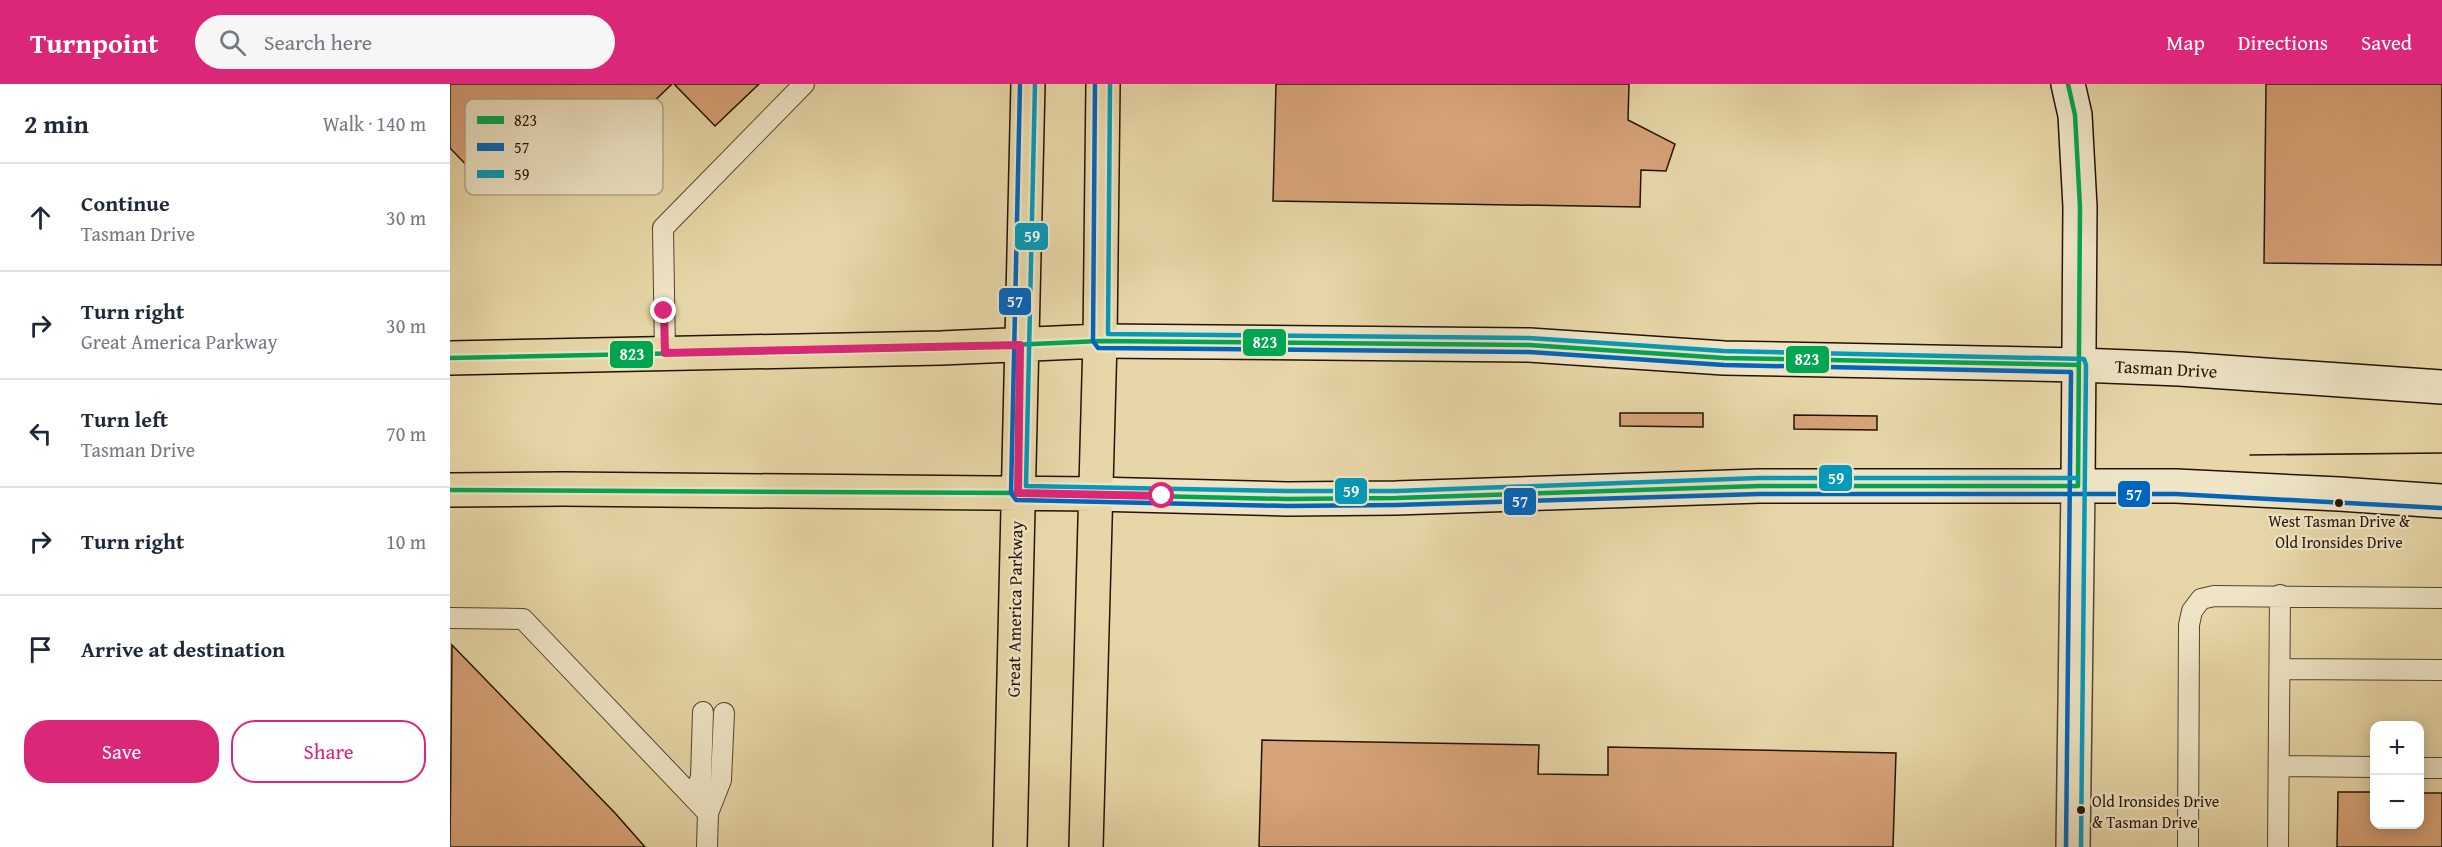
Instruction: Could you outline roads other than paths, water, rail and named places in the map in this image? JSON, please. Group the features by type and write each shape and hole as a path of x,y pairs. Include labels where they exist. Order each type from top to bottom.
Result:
{"main road":[{"name":"Great America Parkway","path":"1010,847 1020,345 1028,84"},
{"path":"1086,847 1100,341 1103,84"},
{"path":"2068,84 2075,115 2080,207 2073,847"},
{"name":"Tasman Drive","path":"450,358 1020,345 1100,341 1529,345 1724,358 2079,365 2442,387"},
{"path":"450,490 1018,493 1298,499 1758,486 2176,486 2442,501"}],"lane":[{"path":"665,353 663,228 804,84"},
{"path":"2278,847 2280,595"},
{"path":"2188,847 2189,625 2192,611 2201,599 2214,596 2280,595 2442,598"},
{"path":"450,618 523,619 708,813"},
{"path":"2280,669 2442,670"},
{"path":"694,797 701,777 703,712"},
{"path":"707,847 708,813 721,780 724,713"},
{"path":"2279,766 2370,767"},
{"path":"2424,768 2442,768"}],"tram line":[{"path":"2250,455 2442,453"}],"place":[{"name":"West Tasman Drive & Old Ironsides Drive","path":"2339,503"},
{"name":"Old Ironsides Drive & Tasman Drive","path":"2081,810"}]}
